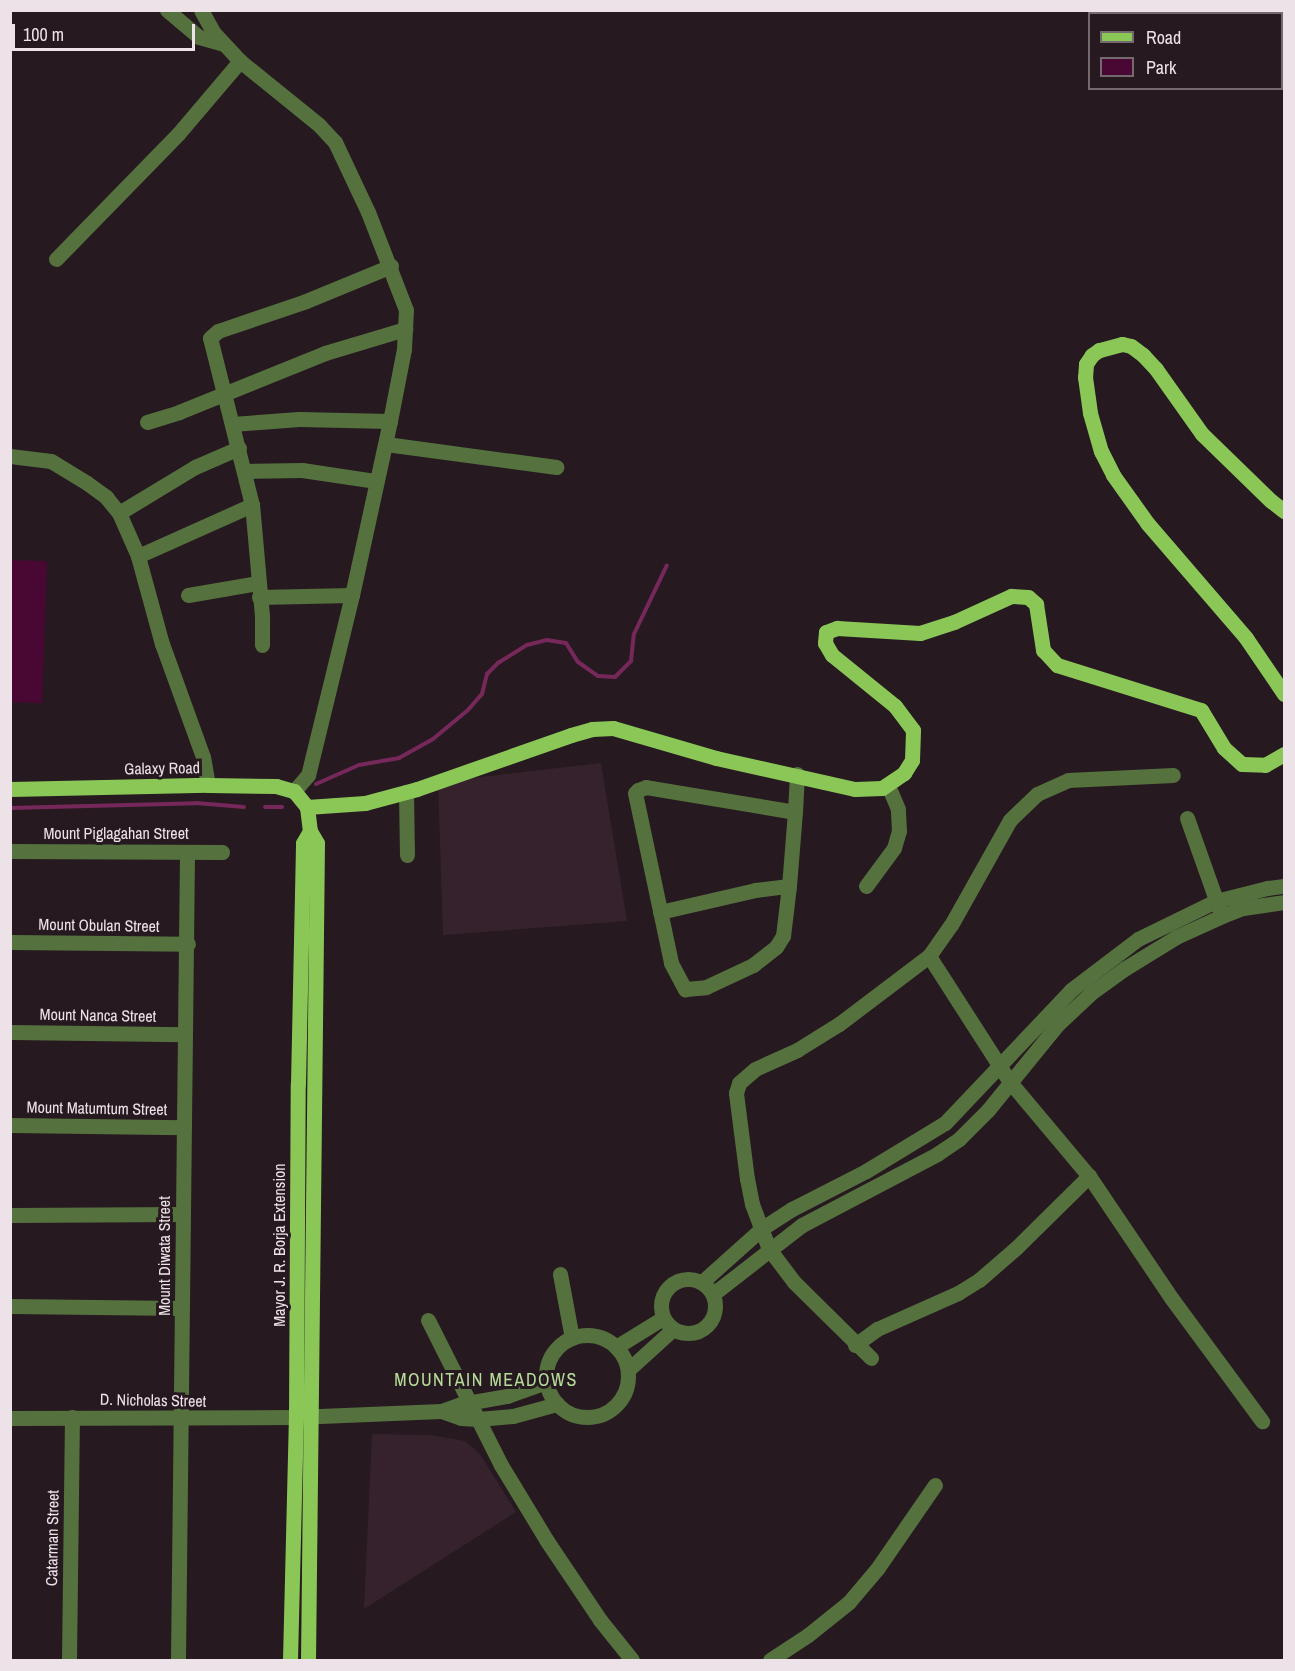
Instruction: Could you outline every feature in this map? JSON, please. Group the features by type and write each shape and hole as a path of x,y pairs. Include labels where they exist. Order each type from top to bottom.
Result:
{"main road":[{"path":"1284,511 1202,434 1156,369 1143,355 1131,346 1122,344 1098,350 1092,356 1086,364 1085,378 1090,412 1101,452 1113,475 1148,524 1246,638 1284,694"},
{"path":"294,791 307,807 365,803 406,792 592,729 614,728 635,732 716,758 862,790 888,785 904,773 912,760 913,730 895,706 832,655 825,643 826,633 837,628 920,633 954,622 1011,596 1028,597 1036,604 1043,650 1057,665 1201,710 1224,748 1242,764 1265,765 1284,754"},
{"name":"Galaxy Road","path":"10,789 208,785 276,786 294,791"},
{"name":"Mayor J. R. Borja Extension","path":"307,807 310,831 317,843 308,1658"},
{"name":"Mayor J. R. Borja Extension","path":"290,1659 296,1417 298,1084 303,843 310,831"},
{"path":"298,1084 314,1085"},
{"path":"290,1659 308,1658"}],"street":[{"path":"167,10 199,37 223,44"},
{"path":"201,10 223,44 240,61 319,125 335,142 391,266 406,310 405,329 386,444 352,595 308,775 294,791"},
{"path":"56,259 178,134 240,61"},
{"path":"262,645 252,505 239,448 210,344 212,335 391,266"},
{"path":"147,422 325,353 405,329"},
{"path":"232,424 298,419 390,421"},
{"path":"386,444 556,467"},
{"path":"119,513 195,467 239,448"},
{"path":"10,456 51,461 106,497 119,513 138,556 162,644 203,757 208,785"},
{"path":"245,471 302,470 376,481"},
{"path":"138,556 252,505"},
{"path":"188,595 259,590 352,595"},
{"path":"795,812 646,787 635,794 671,963 679,982 685,988 692,990 706,987 753,965 776,947 783,936 789,886 795,812 797,774"},
{"path":"871,1358 855,1345 787,1274 769,1249 752,1204 747,1179 736,1093 739,1083 755,1069 797,1050 838,1024 929,956 951,925 1010,820 1036,794 1068,780 1173,775"},
{"path":"866,886 894,848 899,831 898,809 888,785"},
{"path":"406,792 407,855"},
{"path":"1187,818 1222,916"},
{"name":"Mount Piglagahan Street","path":"10,851 222,852"},
{"name":"Mount Diwata Street","path":"178,1660 182,1419 182,1214 188,944 187,852"},
{"path":"660,912 755,890 789,886"},
{"path":"702,1282 761,1229 792,1209 945,1124 1040,1020 1104,963 1138,939 1216,901 1284,886"},
{"path":"713,1294 802,1225 937,1154 988,1110 1058,1024 1091,993 1176,937 1244,908 1284,902"},
{"name":"Mount Obulan Street","path":"10,942 188,944"},
{"path":"929,956 1010,1082 1089,1176 1172,1299 1262,1421"},
{"name":"Mount Nanca Street","path":"10,1032 185,1034"},
{"name":"Mount Matumtum Street","path":"10,1125 184,1127"},
{"path":"855,1345 877,1329 958,1293 979,1280 1016,1248 1089,1176"},
{"path":"10,1215 182,1214"},
{"path":"560,1274 572,1338"},
{"path":"685,1279 702,1282 713,1294 716,1312 706,1327 690,1334 668,1323 661,1301 669,1286 685,1279"},
{"path":"10,1306 182,1308"},
{"path":"428,1320 478,1419 547,1541 600,1620 632,1660"},
{"path":"616,1347 668,1323"},
{"path":"628,1370 668,1323"},
{"path":"595,1336 616,1347 628,1370 627,1386 621,1400 609,1411 596,1416 582,1417 568,1413 557,1404 546,1382 547,1368 552,1355 561,1345 572,1338 595,1336"},
{"path":"441,1411 507,1396 546,1382"},
{"path":"441,1411 461,1418 478,1419 513,1416 557,1404"},
{"name":"D. Nicholas Street","path":"10,1418 312,1417 441,1411"},
{"name":"Catarman Street","path":"69,1660 72,1417"},
{"path":"770,1660 808,1635 849,1602 878,1569 935,1485"}],"shaded area":[{"path":"601,763 627,921 443,935 438,782"},
{"path":"372,1434 430,1435 465,1441 480,1454 516,1512 364,1609"}],"green space":[{"path":"11,560 47,561 42,703 10,702"}],"waterway":[{"path":"316,784 359,765 399,758 433,739 468,710 482,694 487,674 498,663 527,645 547,640 566,643 578,662 598,676 615,677 631,661 634,634 667,565"},
{"path":"10,808 196,803 244,807"},
{"path":"265,807 282,807"}],"district":[{"name":"MOUNTAIN MEADOWS","path":"486,1380"}]}
